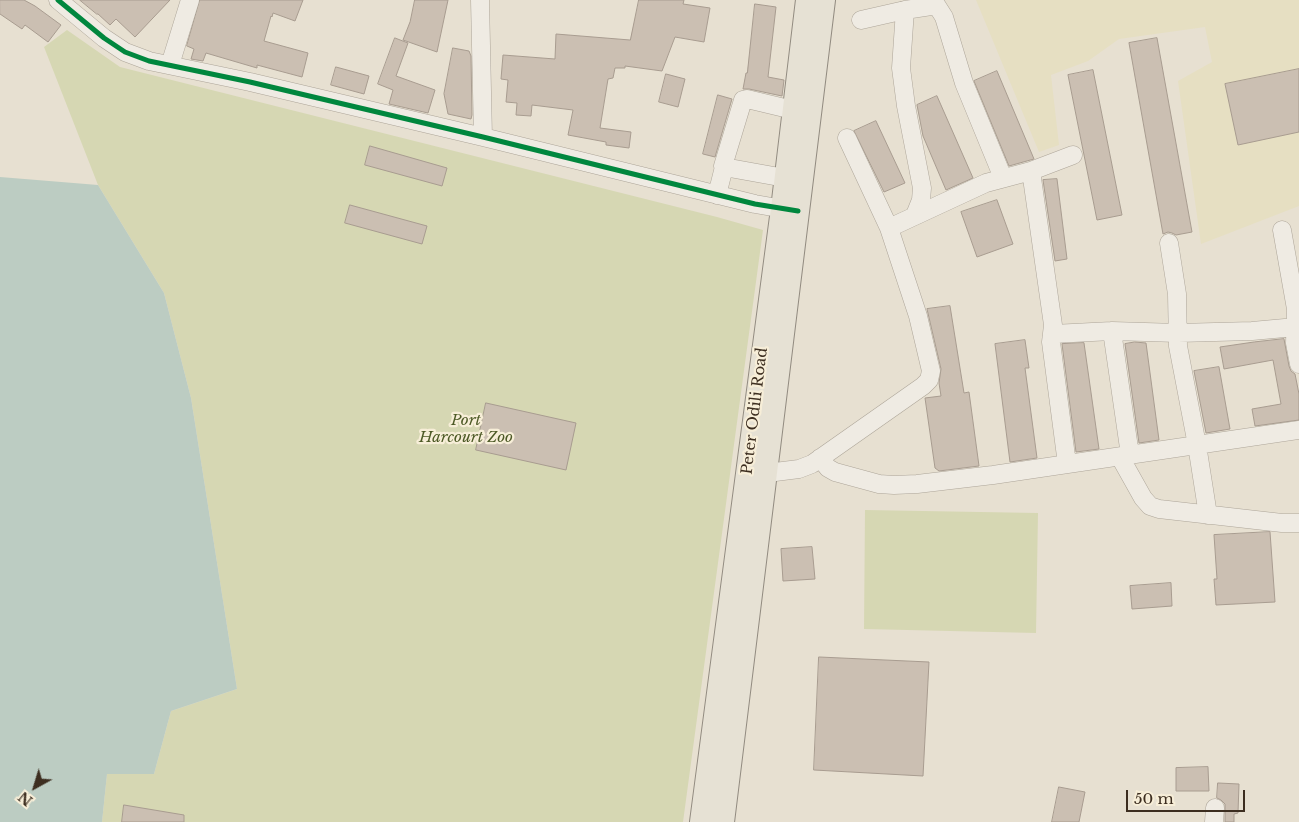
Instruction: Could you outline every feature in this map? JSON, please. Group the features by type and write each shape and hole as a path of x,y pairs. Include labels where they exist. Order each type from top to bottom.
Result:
{"main road":[{"name":"Peter Odili Road","path":"723,822 767,473 790,210 786,178 807,0"},
{"name":"Peter Odili Road","path":"702,822 790,210 824,0"}],"street":[{"path":"58,0 104,38 125,52 149,61 250,82 718,195 790,210"},
{"path":"170,65 190,0"},
{"path":"480,0 483,137"},
{"path":"861,20 905,10 937,6 941,12 964,83 1003,178"},
{"path":"905,10 901,68 906,106 922,188 921,200 915,215"},
{"path":"718,195 723,166 743,100 747,99 793,110"},
{"path":"767,473 799,469 812,464 915,392 929,380 931,371 918,316 889,228 847,138"},
{"path":"889,228 986,183 1031,171 1073,155"},
{"path":"724,167 786,178"},
{"path":"1031,171 1054,325 1051,342 1067,464"},
{"path":"1282,230 1296,308 1295,343 1299,364"},
{"path":"1169,243 1177,294 1178,346 1208,515"},
{"path":"1053,334 1112,331 1178,333 1252,331 1296,327"},
{"path":"1112,331 1125,456 1144,498 1150,506 1159,510 1282,523 1299,523"},
{"path":"820,458 828,468 835,472 879,484 894,485 993,475 1299,430"}],"shaded area":[{"path":"976,0 1299,0 1299,206 1201,244 1178,81 1212,62 1205,27 1119,39 1088,61 1051,75 1059,145 1039,152"},
{"path":"0,177 98,185 164,293 191,398 237,689 171,711 154,774 107,774 102,822 0,822"}],"green space":[{"name":"Port Harcourt Zoo","path":"67,30 120,67 763,230 683,822 102,822 107,774 154,774 171,711 237,689 191,398 164,293 98,185 44,47"},
{"path":"865,510 1038,513 1036,633 864,629"}],"building":[{"path":"0,0 24,0 61,25 48,42 25,25 22,29 0,14"},
{"path":"80,0 170,0 135,37 116,19 110,25"},
{"path":"200,0 303,0 295,21 273,13 264,41 308,53 302,77 257,65 257,68 206,53 203,61 191,59 194,49 187,46"},
{"path":"415,0 448,0 437,52 403,40 410,22"},
{"path":"639,0 684,0 683,4 710,8 704,42 675,37 662,71 625,66 625,68 615,68 613,78 608,79 600,128 631,132 629,148 606,145 606,142 568,135 573,110 532,105 531,116 516,115 517,103 506,102 508,80 501,79 503,55 555,59 556,34 630,40"},
{"path":"755,4 776,7 768,77 784,80 782,96 743,89 747,73"},
{"path":"395,38 408,43 396,76 435,90 428,113 389,104 393,90 378,84"},
{"path":"1157,38 1192,232 1176,235 1168,232 1163,234 1129,43"},
{"path":"453,48 469,51 471,56 471,119 448,114 444,94"},
{"path":"336,67 369,76 364,94 331,85"},
{"path":"1299,69 1299,132 1238,145 1225,84"},
{"path":"1093,70 1122,215 1097,220 1068,75"},
{"path":"997,71 1034,159 1009,166 974,81"},
{"path":"666,74 685,79 678,107 659,102"},
{"path":"718,95 732,99 715,157 703,154"},
{"path":"937,96 973,178 946,190 923,136 917,105"},
{"path":"876,121 905,183 884,192 854,131"},
{"path":"370,146 447,168 442,186 365,165"},
{"path":"1057,179 1067,259 1055,261 1043,180"},
{"path":"997,200 1013,244 977,257 961,212"},
{"path":"350,205 427,226 422,244 345,223"},
{"path":"950,306 964,393 969,392 979,466 939,471 935,468 925,398 941,396 939,383 941,369 927,309"},
{"path":"1284,339 1289,366 1295,374 1299,394 1299,420 1255,426 1252,409 1281,404 1273,360 1224,369 1220,347"},
{"path":"1025,340 1029,368 1025,368 1037,458 1010,462 995,344"},
{"path":"1135,342 1146,343 1159,440 1139,443 1125,344"},
{"path":"1084,343 1099,449 1076,452 1062,344"},
{"path":"1219,367 1230,429 1206,433 1194,371"},
{"path":"486,403 576,423 566,470 476,450"},
{"path":"1270,532 1275,602 1216,605 1214,579 1217,579 1214,535"},
{"path":"812,547 815,579 783,581 781,549"},
{"path":"1171,583 1172,606 1132,609 1130,586"},
{"path":"819,657 929,662 923,776 814,770"},
{"path":"1208,767 1209,791 1176,791 1176,768"},
{"path":"1218,783 1239,784 1238,813 1234,814 1234,822 1225,822 1225,804 1217,798"},
{"path":"1059,787 1085,792 1079,822 1052,822"},
{"path":"124,805 184,815 184,822 122,822"}],"cycle path":[{"path":"58,0 104,38 125,52 149,61 250,82 755,204 798,211"}]}
